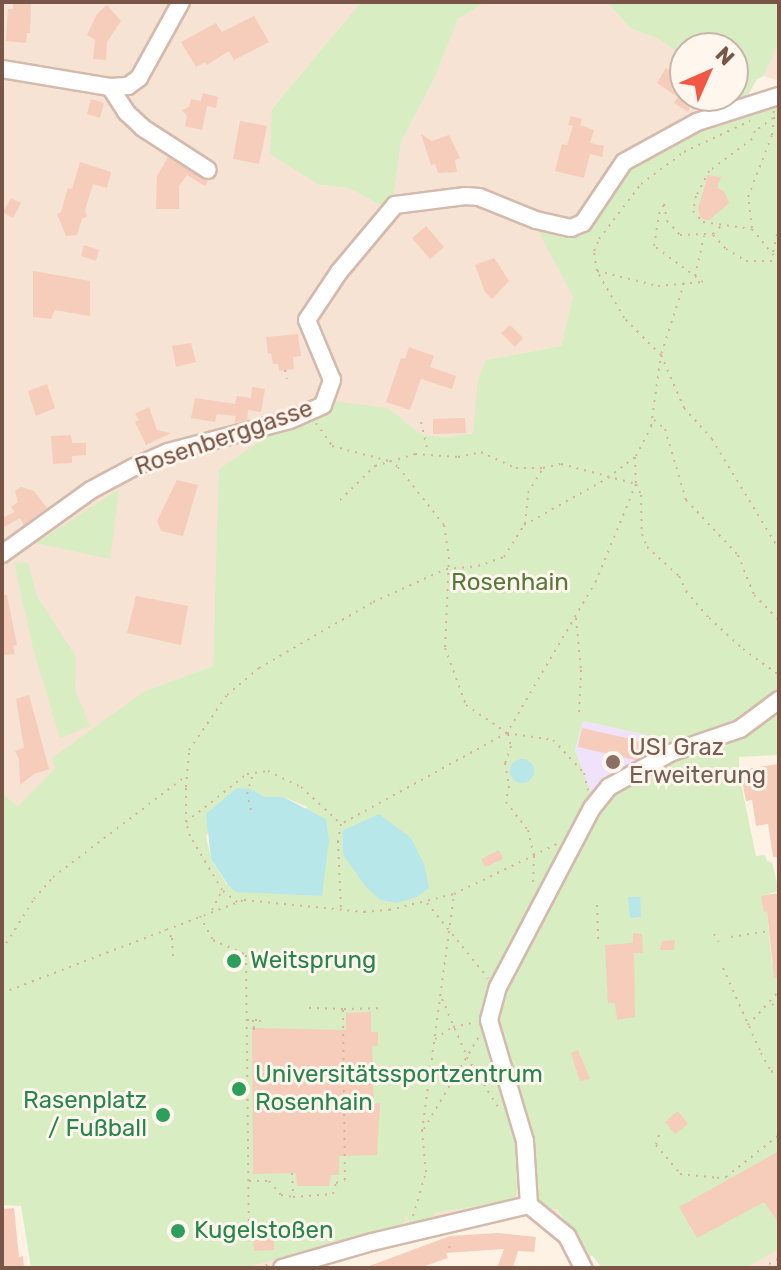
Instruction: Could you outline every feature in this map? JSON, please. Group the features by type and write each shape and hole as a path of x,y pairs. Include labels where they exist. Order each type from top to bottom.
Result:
{"street":[{"path":"2,69 110,87 128,86 139,78 181,2"},
{"path":"110,87 126,112 143,128 208,170"},
{"name":"Rosenberggasse","path":"2,554 102,483 134,467 168,452 314,412 323,405 332,380 307,320 339,272 395,205 465,196 491,202 561,229 571,228 583,223 624,162 697,122 774,108"},
{"path":"583,1268 567,1236 529,1205 525,1141 489,1020 498,987 592,808 609,787 670,753 740,729 779,700"},
{"path":"282,1268 445,1223 529,1205"}],"path":[{"path":"774,108 779,106"},
{"path":"752,229 703,222 693,211 702,181 718,162 752,139 773,118 774,108"},
{"path":"774,108 772,135 748,197 752,229 779,261"},
{"path":"757,118 684,152 651,175 599,239 594,251 597,271 624,318 661,355 684,408 712,439 779,549"},
{"path":"597,271 658,286 703,282 654,246 654,229 664,204 667,221 680,235 713,234 723,224"},
{"path":"773,253 779,226"},
{"path":"713,234 726,249 746,261 779,261"},
{"path":"695,276 705,235"},
{"path":"524,525 608,478 635,457 653,419 661,355 684,282"},
{"path":"285,370 287,379"},
{"path":"314,412 316,428 332,446 389,461 420,492 444,525 449,557 446,569 445,648 466,705 507,733 553,740 584,773 592,808"},
{"path":"653,419 665,429 686,500 738,555 754,595 779,620"},
{"path":"421,422 428,452"},
{"path":"340,500 375,466 428,452 458,457 481,452 516,468 561,464 636,484"},
{"path":"635,457 636,484 641,495 642,534 647,547 679,576 686,591 709,618 743,649 779,675"},
{"path":"237,902 222,890 190,836 186,822 189,750 227,695 244,678 373,602 446,569 478,566 504,557 524,525 528,493 543,468"},
{"path":"341,824 507,733 596,581 636,484"},
{"path":"576,617 581,670 579,714"},
{"path":"507,733 511,746 506,754 509,786 506,802 528,830 534,856 533,890"},
{"path":"186,822 232,785 253,773 268,771 301,787 341,824"},
{"path":"251,810 247,794 253,773"},
{"path":"2,950 34,899 53,877 187,775"},
{"path":"341,824 338,841 341,910"},
{"path":"2,993 237,902 261,900 341,910 389,910 454,894 563,842 575,841"},
{"path":"212,910 222,890"},
{"path":"413,1217 426,1172 422,1131 454,894"},
{"path":"427,903 444,920 450,935 498,987"},
{"path":"597,905 598,940"},
{"path":"199,915 213,940 246,955 249,1228"},
{"path":"165,928 172,938 173,957"},
{"path":"731,937 768,931"},
{"path":"714,934 719,942"},
{"path":"723,968 769,1069 779,1074"},
{"path":"748,1025 779,991"},
{"path":"442,998 467,1057 498,1107"},
{"path":"771,1003 779,1009"},
{"path":"307,1008 383,1008"},
{"path":"249,1181 269,1181 281,1195 293,1197 333,1194 336,1183 345,1180 343,1009"},
{"path":"247,1020 260,1020 260,1029 253,1029 253,1020 254,1028"},
{"path":"435,1039 453,1027 489,1020"},
{"path":"422,1131 489,1020"},
{"path":"247,1038 252,1039"},
{"path":"247,1044 252,1044"},
{"path":"248,1092 253,1092"},
{"path":"248,1130 253,1129"},
{"path":"659,1135 656,1145 680,1174 717,1178 726,1177 779,1135"},
{"path":"292,1173 293,1197"},
{"path":"762,1268 779,1258"}],"shaded area":[{"path":"2,2 361,2 272,109 318,185 349,188 380,205 393,201 401,142 435,77 458,19 486,2 607,2 630,28 669,46 669,112 737,112 581,299 573,297 561,346 486,360 474,433 445,437 423,435 388,408 220,468 213,666 145,691 55,768 18,808 2,793"},
{"path":"779,42 779,81 764,76"},
{"name":"USI Graz Erweiterung","path":"583,721 652,736 647,760 594,802 575,750"},
{"path":"520,1183 556,1209 592,1268 583,1268 574,1248 529,1205 282,1268 243,1268 406,1212 411,1225 433,1213 514,1200"},
{"path":"779,1249 779,1268 744,1268"}],"green space":[{"path":"361,2 486,2 458,19 435,77 401,142 393,201 380,205 349,188 319,185 270,154 272,109"},
{"path":"607,2 779,2 779,42 764,76 757,79 749,93 749,32 669,32 669,46 630,28"},
{"name":"Rosenhain","path":"779,96 779,755 739,757 739,774 756,856 765,855 767,861 772,862 779,891 762,896 764,911 767,911 772,965 779,964 779,1249 745,1268 602,1268 592,1255 587,1261 557,1209 541,1209 520,1183 514,1200 434,1213 435,1220 411,1226 406,1214 404,1223 243,1268 31,1268 21,1206 2,1205 2,793 18,807 55,768 52,758 145,691 213,666 219,469 323,400 388,408 423,435 445,437 473,433 478,380 486,360 561,346 573,297 536,226 570,236 578,234 586,229 618,176 642,152 740,112 749,112 749,108","holes":["583,721 652,736 647,760 594,801 575,750","251,789 265,797 283,797 308,807 227,885 211,859 206,836","342,830 380,900 343,855"]},
{"path":"119,489 110,559 36,543"},
{"path":"14,562 28,563 37,596 76,657 75,689 90,726 60,738 33,648"}],"water":[{"path":"522,759 533,766 534,771 527,782 522,783 511,776 510,771 517,760"},
{"path":"237,788 251,789 265,797 283,797 326,819 329,841 322,896 236,892 228,885 211,859 206,814"},
{"path":"379,814 411,838 424,864 429,888 417,897 397,903 380,900 366,887 343,855 342,831"},
{"path":"628,897 640,897 641,917 630,918"}],"building":[{"path":"13,3 31,4 30,33 27,33 26,43 6,41 8,9 13,9"},
{"path":"107,5 121,21 107,42 106,60 93,59 95,40 87,35 97,14"},
{"path":"254,16 269,42 234,60 229,51 207,65 205,62 196,67 181,42 216,23 222,32"},
{"path":"666,68 669,70 669,91 657,83"},
{"path":"203,93 218,97 216,108 207,106 202,130 185,126 187,116 182,110 189,107 191,99 201,101"},
{"path":"91,99 104,103 100,118 87,114"},
{"path":"571,116 582,119 580,125 594,130 590,143 604,146 602,157 590,154 584,178 555,171 562,144 567,145 573,126 568,125"},
{"path":"240,121 267,126 259,164 233,159"},
{"path":"421,134 432,141 449,135 460,158 455,160 457,172 438,173 435,164 431,165"},
{"path":"168,157 208,181 205,186 187,175 179,186 179,209 156,209 157,176"},
{"path":"80,162 111,172 107,188 93,184 85,210 87,216 82,219 77,235 66,236 57,214 61,212 68,188 72,189"},
{"path":"708,175 721,177 717,188 724,191 729,203 708,221 701,218 698,209"},
{"path":"11,198 21,203 13,218 3,212"},
{"path":"426,226 444,247 430,259 412,238"},
{"path":"84,245 99,250 96,261 81,256"},
{"path":"494,258 509,281 492,299 485,292 475,265"},
{"path":"33,271 90,281 90,316 55,310 51,319 33,317"},
{"path":"510,325 523,338 515,347 501,333"},
{"path":"298,334 301,356 293,357 294,369 279,371 278,364 273,364 271,353 268,354 266,337"},
{"path":"191,343 196,362 176,367 172,346"},
{"path":"409,347 434,356 430,367 456,376 452,389 421,379 410,410 386,402 401,358 405,359"},
{"path":"47,384 55,408 36,416 28,391"},
{"path":"252,387 265,389 261,412 248,410 247,420 234,423 236,416 217,414 215,422 191,418 195,398 235,404 237,396 251,398"},
{"path":"149,407 157,430 171,433 146,445 135,422 139,420 135,414"},
{"path":"465,418 466,433 433,434 433,419"},
{"path":"71,435 72,443 86,443 86,455 72,456 72,463 53,464 51,436"},
{"path":"177,480 198,485 183,536 161,531 157,521"},
{"path":"21,487 34,491 47,508 24,525 20,518 2,528 2,518 15,512 11,507 18,502 15,491"},
{"path":"2,595 7,595 17,645 13,646 15,654 2,655"},
{"path":"136,596 188,606 181,645 127,633"},
{"path":"29,695 49,769 34,774 20,785 19,759 15,751 24,748 16,699"},
{"path":"582,728 648,743 645,754 635,760 578,747"},
{"path":"779,764 779,857 773,857 768,824 756,826 752,800 746,801 740,770"},
{"path":"499,850 503,859 485,867 481,859"},
{"path":"779,893 779,977 774,978 767,911 764,912 761,896"},
{"path":"633,933 642,934 643,953 634,953 635,1017 617,1020 615,1003 608,1003 605,945 633,943"},
{"path":"675,940 674,950 660,950 662,941"},
{"name":"Universitätssportzentrum Rosenhain","path":"371,1012 371,1032 378,1032 378,1046 372,1046 373,1068 378,1068 379,1084 373,1084 374,1104 380,1103 377,1155 339,1156 339,1175 331,1175 329,1186 297,1186 296,1173 253,1174 252,1028 346,1030 346,1013"},
{"path":"578,1050 590,1079 580,1081 571,1053"},
{"path":"678,1111 688,1124 675,1134 665,1122"},
{"path":"779,1151 779,1223 764,1202 697,1238 679,1207"},
{"path":"14,1208 19,1257 23,1256 24,1268 2,1268 2,1209"},
{"path":"274,1230 274,1250 254,1251 253,1231"},
{"path":"498,1233 536,1237 534,1252 518,1251 513,1268 497,1268 504,1249 446,1253 448,1258 419,1268 364,1268 450,1236"}],"place":[{"name":"USI Graz Erweiterung","path":"613,762"},
{"name":"Weitsprung","path":"234,961"},
{"name":"Universitätssportzentrum Rosenhain","path":"239,1089"},
{"name":"Rasenplatz / Fußball","path":"163,1115"},
{"name":"Kugelstoßen","path":"178,1231"}]}
